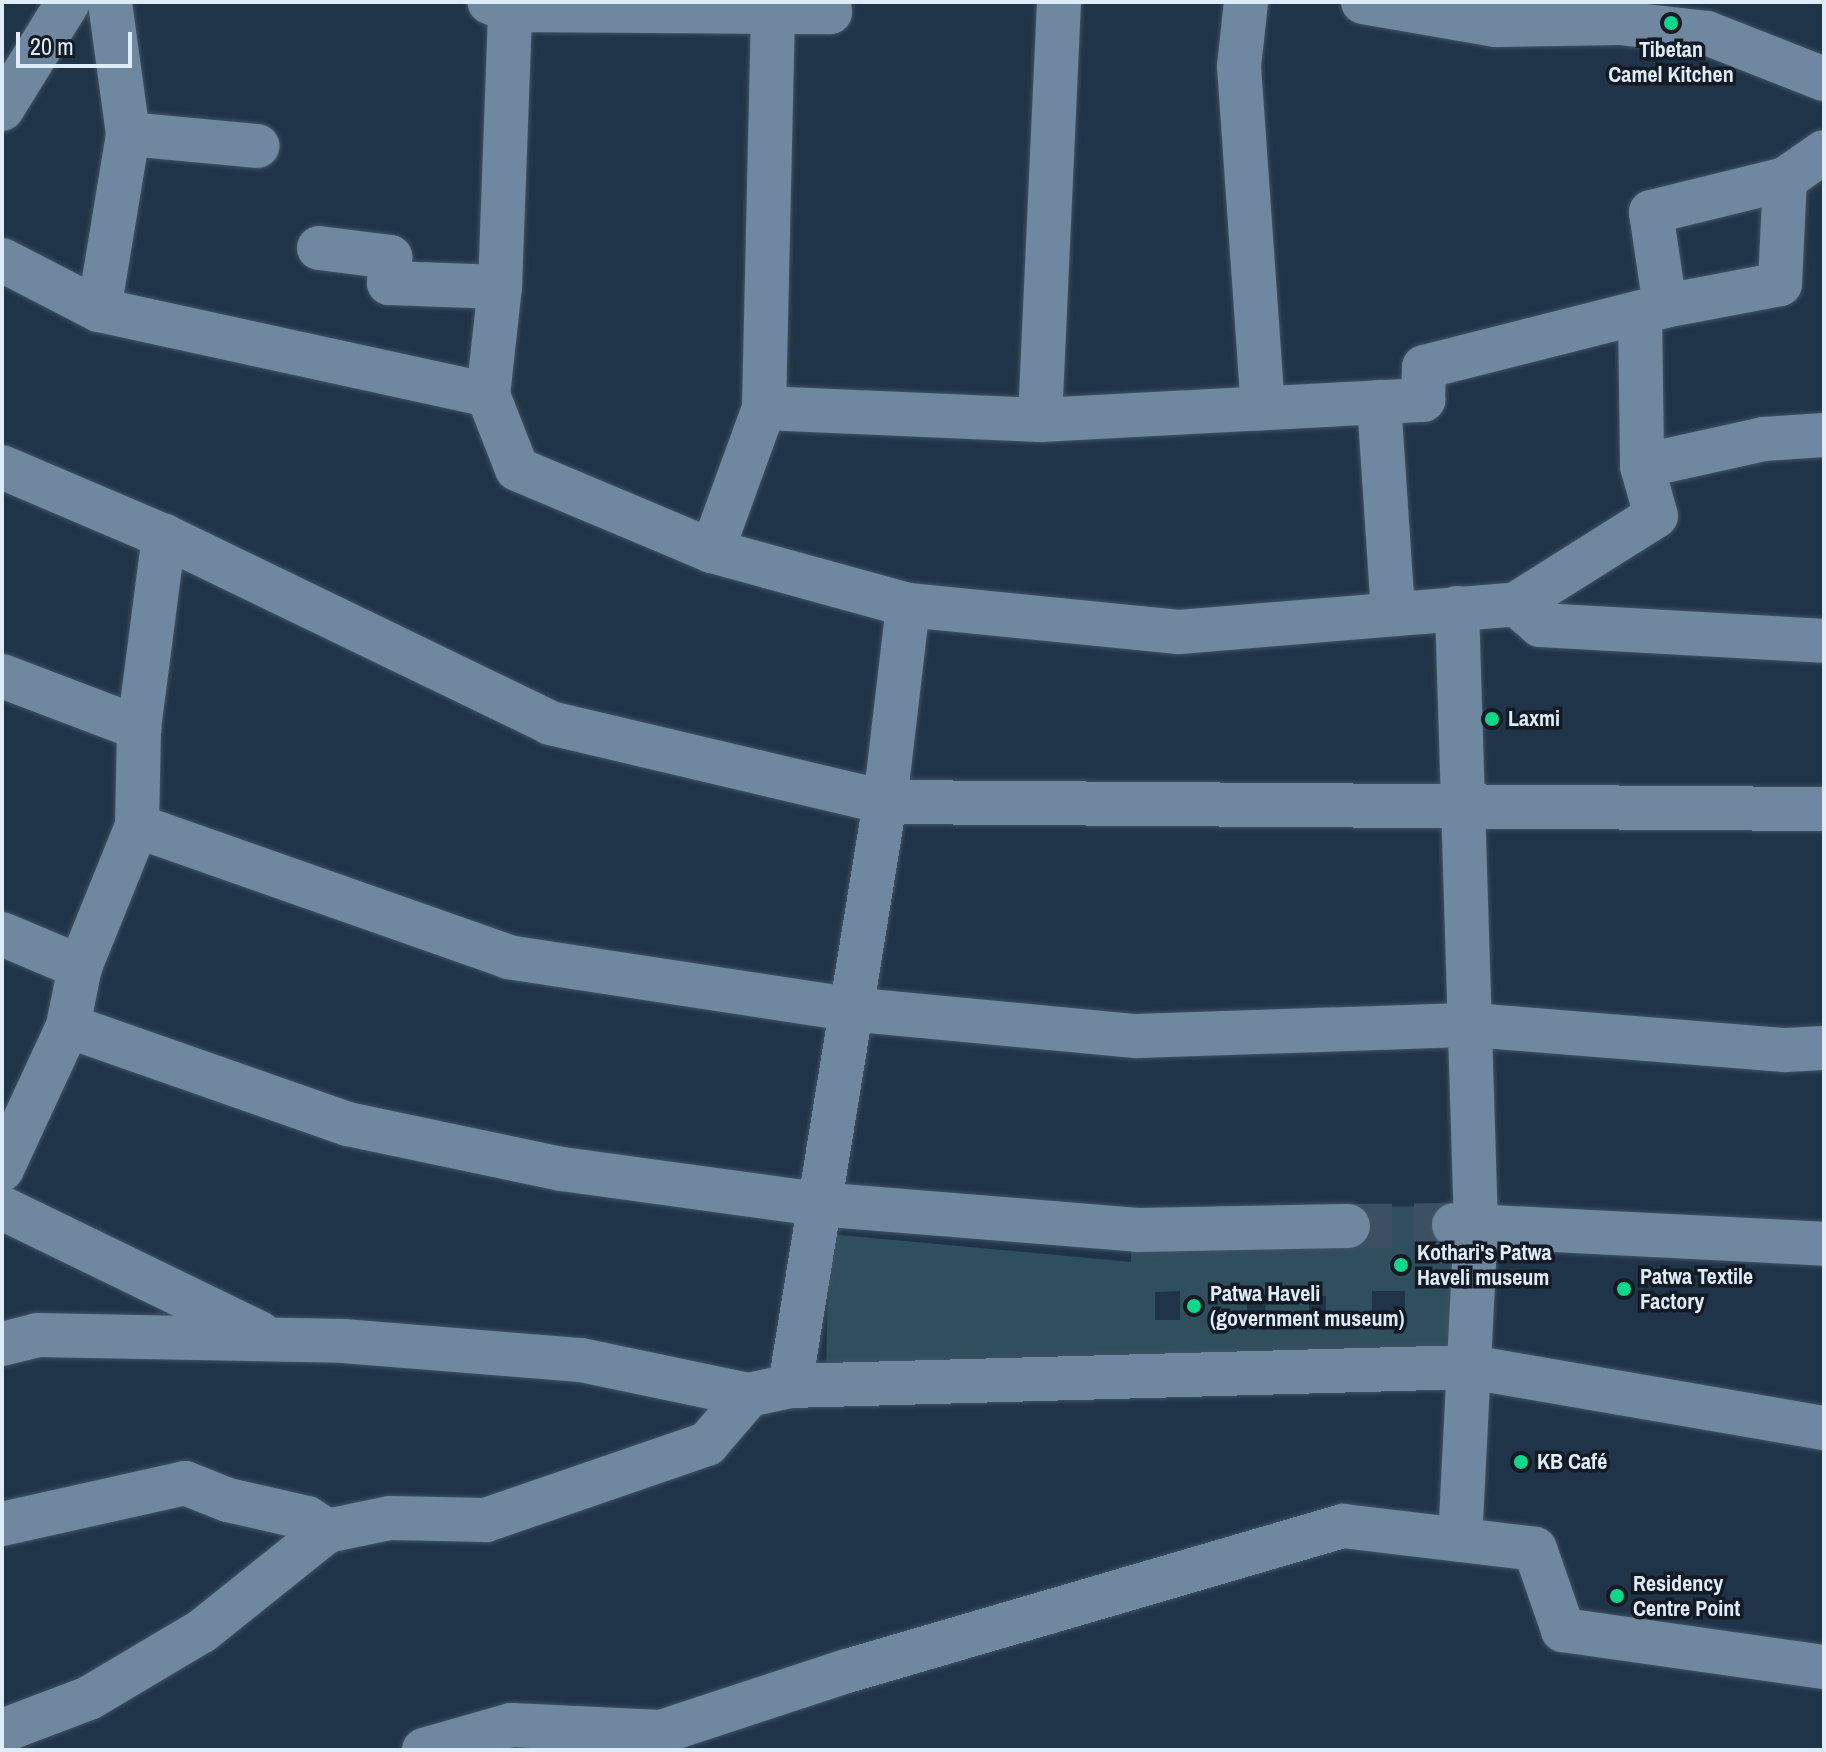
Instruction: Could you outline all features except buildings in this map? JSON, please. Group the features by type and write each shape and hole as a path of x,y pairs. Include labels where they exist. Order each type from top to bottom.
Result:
{"street":[{"path":"2,109 68,2"},
{"path":"99,310 128,134 110,2"},
{"path":"829,2 830,12 499,6 500,287 488,395 517,469 712,551 908,605 1179,632 1516,604 1656,516 1642,466 1652,310 1651,212 1785,179 1824,152"},
{"path":"1040,420 1059,2"},
{"path":"1246,2 1239,66 1263,408"},
{"path":"1363,2 1496,25 1620,12 1707,33 1824,79"},
{"path":"712,551 764,408 773,12"},
{"path":"128,134 257,146"},
{"path":"764,408 1040,420 1423,400 1424,367 1652,310 1780,284 1785,179"},
{"path":"319,248 390,257 389,283 500,287"},
{"path":"2,260 99,310 488,395"},
{"path":"1379,402 1393,613"},
{"path":"1642,466 1764,439 1824,435"},
{"path":"2,467 164,536 550,723 885,802 1824,809"},
{"path":"2,1169 68,1026 80,967 137,826 139,728 164,536"},
{"path":"1516,604 1540,625 1824,641"},
{"path":"2,1731 89,1698 202,1631 327,1531 390,1518 486,1520 707,1444 770,1390 817,1204 885,802 908,605"},
{"path":"1457,608 1461,805 1472,1025 1465,1225 1470,1367 1460,1540"},
{"path":"2,676 139,728"},
{"path":"137,826 508,957 848,1009 1136,1036 1472,1025 1785,1050 1824,1048"},
{"path":"2,934 80,967"},
{"path":"68,1026 348,1124 562,1169 817,1204 1138,1230 1348,1226"},
{"path":"2,1208 272,1340"},
{"path":"1465,1225 1824,1244"},
{"path":"2,1344 37,1335 272,1340 581,1360 770,1390 1470,1367 1824,1428"},
{"path":"2,1524 185,1483 228,1500 307,1518 327,1531"},
{"path":"424,1750 511,1725 661,1732 847,1671 1343,1526 1535,1549 1563,1630 1824,1667"}],"tunnel":[{"path":"1348,1226 1454,1225"}],"place":[{"name":"Tibetan Camel Kitchen","path":"1671,23"},
{"name":"Laxmi","path":"1492,719"},
{"name":"Kothari's Patwa Haveli museum","path":"1401,1265"},
{"name":"Patwa Textile Factory","path":"1624,1289"},
{"name":"Patwa Haveli (government museum)","path":"1194,1306"},
{"name":"KB Café","path":"1521,1462"},
{"name":"Residency Centre Point","path":"1617,1596"}]}
